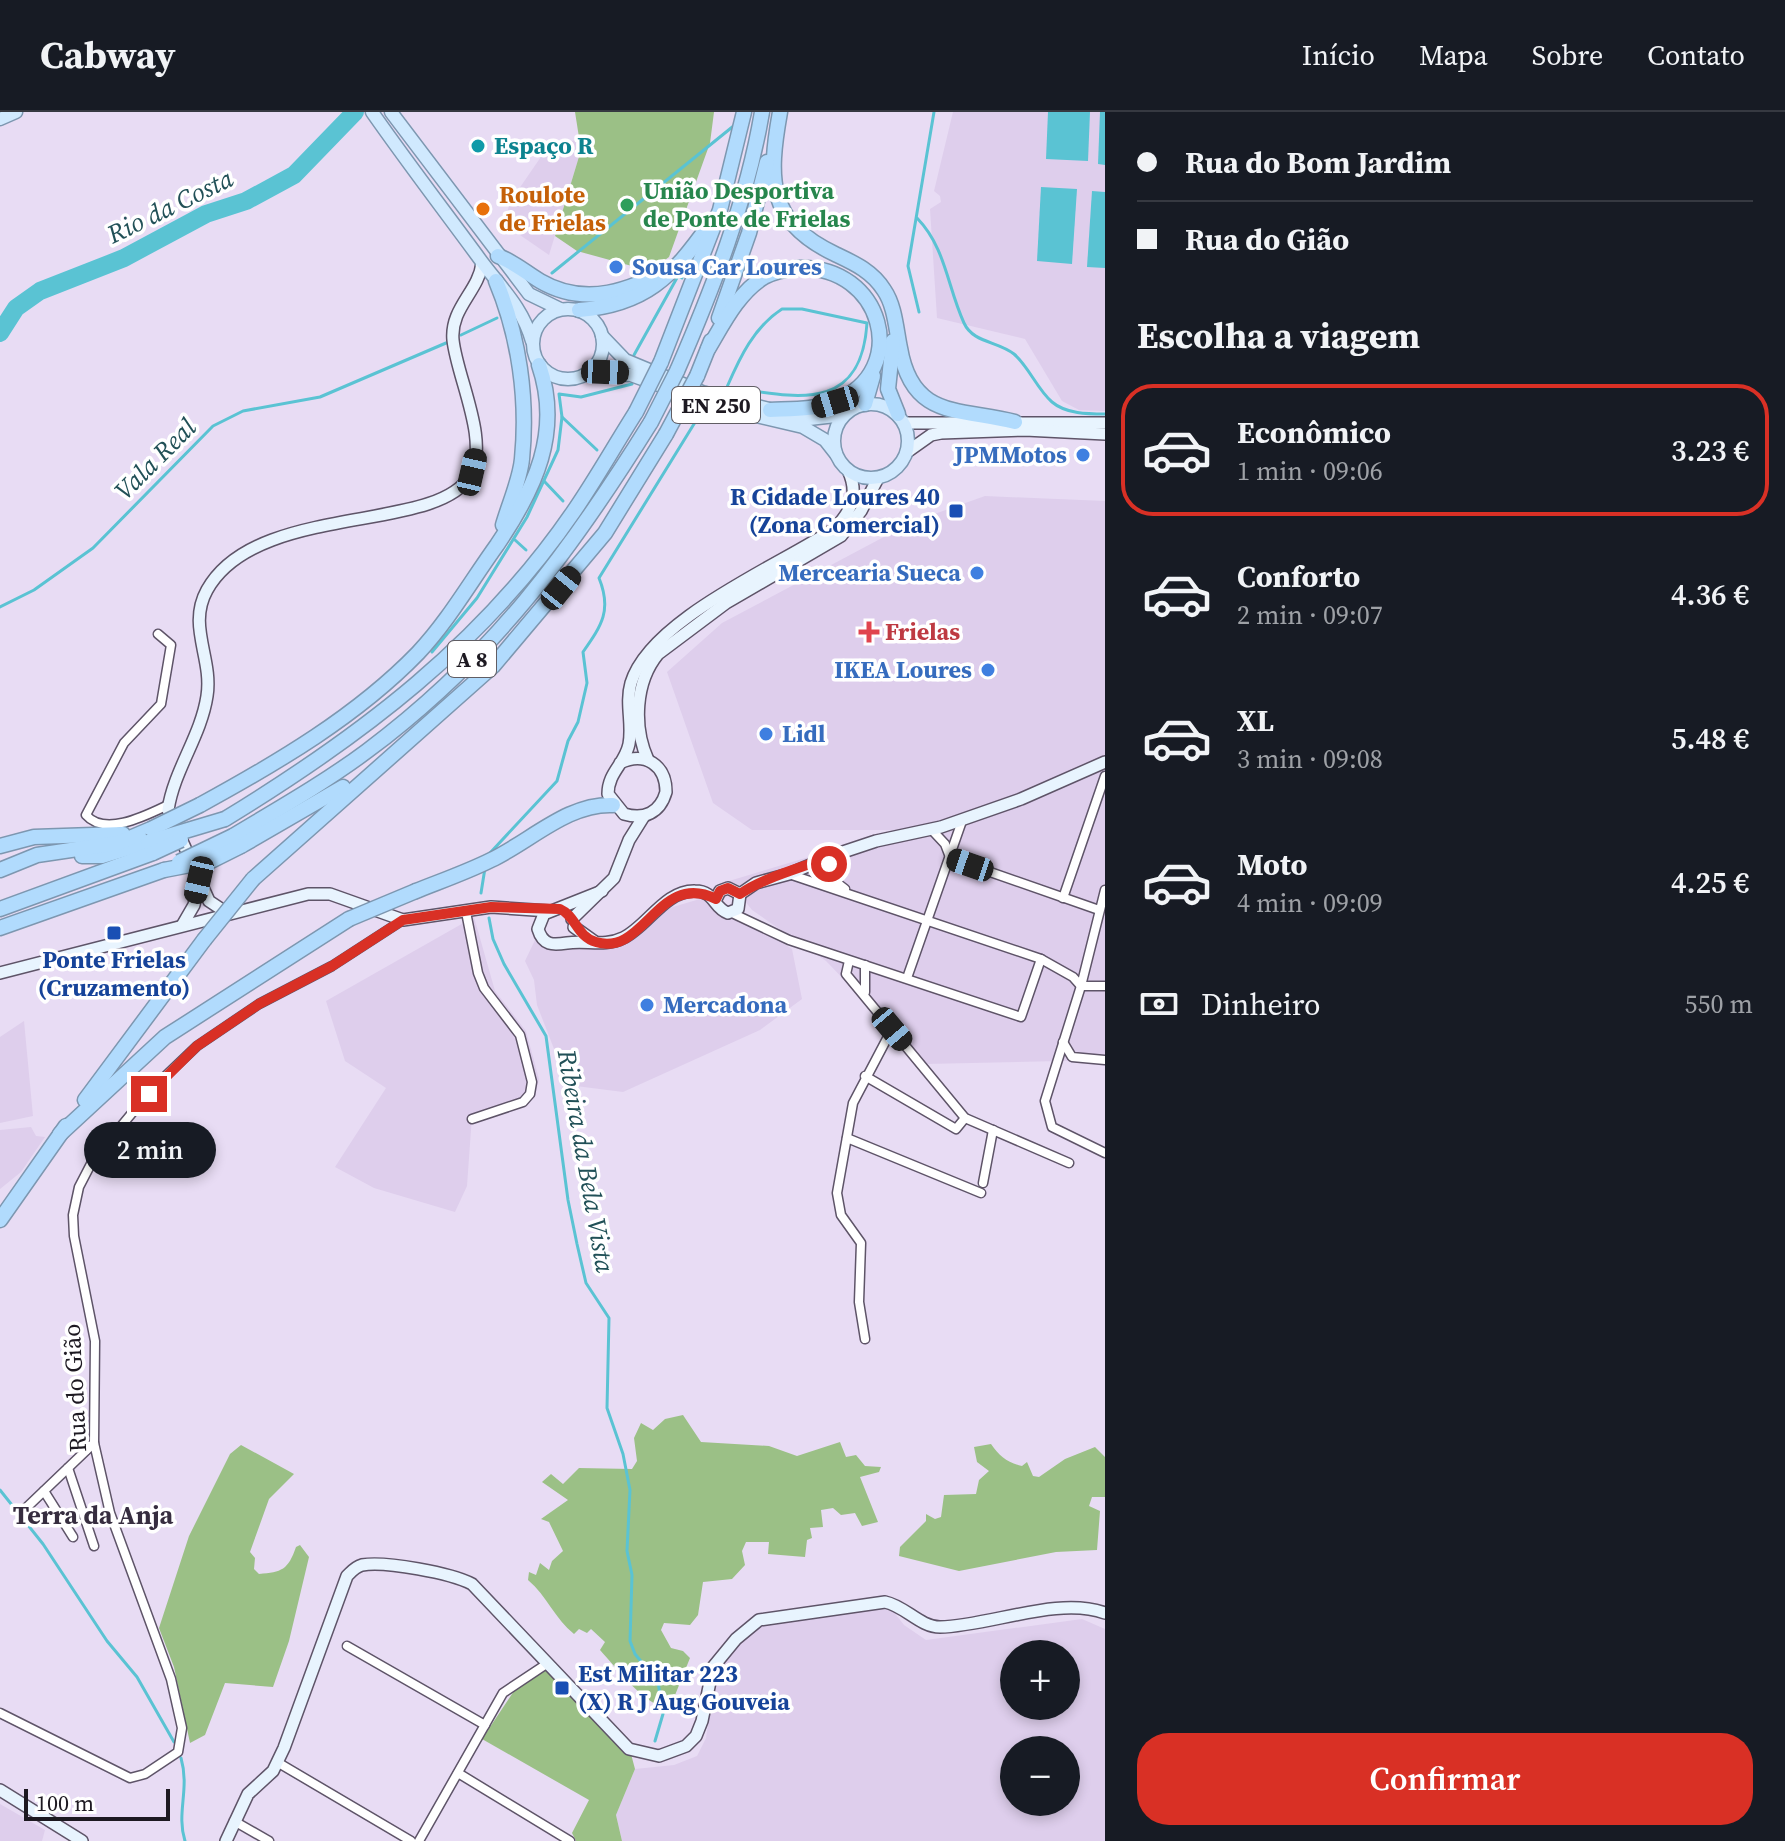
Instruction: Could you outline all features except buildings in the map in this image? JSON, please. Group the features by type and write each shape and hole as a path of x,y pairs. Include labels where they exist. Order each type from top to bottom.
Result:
{"highway":[{"path":"0,1220 60,1134 253,879 493,666 605,533 666,434 697,376 749,233 780,114"},
{"name":"A 8","path":"237,841 368,751 460,671 505,626 587,524 651,422 705,306 752,161 761,116"},
{"name":"A 8","path":"151,841 225,819 323,759 402,700 448,657 535,562 566,521 636,412 661,362 720,210 743,118"},
{"path":"775,139 773,177 783,213 806,239 871,274 884,291 896,325 904,371 910,384 926,400 952,412 1015,422"},
{"path":"579,310 624,303 657,286 720,210"},
{"path":"498,256 541,282 582,295 620,292 674,267"},
{"path":"708,349 732,308 764,277 791,269 815,268 844,277 861,289 878,316 878,357 865,404"},
{"path":"496,281 518,348 522,417 522,461 497,544"},
{"path":"896,325 888,389 901,419"},
{"path":"770,410 819,406 848,396 867,378 878,357"},
{"path":"0,909 151,841 200,805 264,770 321,732 417,654 439,629 526,495 549,432 548,393 539,365"},
{"path":"0,928 164,870 211,861 237,841 332,794 406,743"},
{"path":"60,1134 165,1037 349,919 453,877 528,840 577,809 594,804 619,809"},
{"path":"0,846 34,837 116,835 151,841"},
{"path":"0,870 37,855 102,856 151,841"}],"main road":[{"path":"0,119 16,112"},
{"path":"394,112 429,189"},
{"path":"394,112 529,294 560,309 579,310"},
{"path":"377,113 446,185"},
{"path":"377,113 406,162 517,304 539,365"},
{"path":"532,341 541,320 560,309"},
{"name":"EN 250","path":"579,310 589,316 616,353 632,364 702,392 809,419 844,415 865,404"},
{"path":"588,373 601,357 602,336"},
{"name":"EN 250","path":"539,365 556,378 567,379 588,373 631,375 723,408 803,427 825,440 848,470"},
{"path":"848,470 878,478 896,469 907,452 901,419 877,404 865,404"},
{"path":"836,454 835,433 844,415"}],"street":[{"path":"227,913 209,901 168,805 207,695 197,620 205,594 223,567 246,552 329,522 448,498 463,487 472,472 476,455 473,426 453,339 455,317 479,277 482,263"},
{"path":"901,419 1105,423"},
{"path":"907,452 931,435 941,433 1025,430 1105,434"},
{"path":"629,840 608,782 629,745 627,703 631,683 644,656 664,637 722,595 834,529 848,514 854,498 848,470"},
{"path":"566,943 573,923 614,878 629,840 644,816 660,806 666,792 663,773 648,760 641,740 640,692 650,664 658,654 726,603 841,536 861,511 878,478"},
{"path":"158,634 171,645 161,704 124,743 86,815 98,823 111,824 168,805"},
{"path":"620,763 629,759 648,760"},
{"path":"732,913 740,898 756,883 789,874 834,855 962,821 1105,762"},
{"path":"1063,898 1105,776"},
{"path":"619,809 644,816"},
{"path":"907,978 962,821"},
{"path":"931,829 945,844 950,858"},
{"path":"834,855 829,864 832,879 856,895"},
{"path":"950,858 1099,910"},
{"path":"789,874 1041,959 1073,977 1081,986 1105,986"},
{"path":"183,924 194,905 199,880"},
{"path":"752,922 740,898 728,888 720,891 716,899 720,910 789,940 1021,1017 1041,959"},
{"path":"491,907 522,914 548,944 622,939 675,897 694,890 716,899"},
{"path":"1105,890 1081,986 1045,1101 1046,1115 1052,1127 1105,1153"},
{"path":"538,929 540,918 552,910 602,891"},
{"path":"0,973 308,894 330,894 403,920 491,907 566,912 573,923 596,942"},
{"path":"204,919 209,901"},
{"path":"194,905 204,919"},
{"path":"466,912 478,973 484,988 520,1035 532,1082 530,1094 523,1102 472,1119"},
{"name":"Rua do Gião","path":"0,1713 130,1778 145,1774 178,1752 182,1728 171,1679 110,1513 94,1443 95,1341 73,1215 79,1187 93,1160 152,1089 197,1046 259,1004 332,966 403,920"},
{"path":"849,961 846,974 965,1118 1069,1163"},
{"path":"865,965 862,985 868,1000"},
{"path":"865,1339 859,1302 861,1243 841,1215 837,1193 853,1103 892,1029"},
{"path":"1063,1040 1072,1057 1105,1060"},
{"path":"865,1076 956,1129 965,1118"},
{"path":"983,1183 993,1130"},
{"path":"847,1138 981,1193"},
{"path":"25,1509 94,1443"},
{"path":"68,1468 94,1546"},
{"path":"44,1491 73,1537"},
{"path":"226,1841 248,1794 277,1762 347,1576 358,1566 373,1564 459,1577 472,1584 545,1665 629,1749 659,1756 686,1746 696,1736 713,1667 736,1639 759,1620 885,1602 938,1627 1078,1608 1105,1613"},
{"path":"347,1646 485,1725"},
{"path":"419,1841 503,1693 545,1665"},
{"path":"277,1762 411,1841"},
{"path":"458,1773 570,1841"},
{"path":"0,1790 82,1841"},
{"path":"234,1821 269,1841"}],"shaded area":[{"path":"953,112 1105,112 1105,411 1079,410 1062,401 1025,339 937,318 930,209 941,202 934,191"},
{"path":"579,139 581,150 549,255 504,224 510,202 547,148"},
{"path":"985,496 1105,501 1105,1060 926,1064 826,961 752,910 729,881 899,830 752,830 713,803 667,672 722,623 912,522"},
{"path":"710,896 792,949 802,999 760,1030 623,1092 568,1085 537,1005 534,980 525,961 535,940 548,950 563,951 638,937 666,909"},
{"path":"474,917 495,991 526,1031 539,1079 535,1097 472,1116 467,1186 455,1212 374,1188 335,1167 386,1088 345,1061 326,1001"},
{"path":"24,1021 33,1116 0,1123 0,1037"},
{"path":"31,1127 36,1136 45,1137 21,1172 0,1189 0,1130"},
{"path":"879,1609 893,1611 904,1625 926,1640 1082,1619 1105,1629 1105,1841 622,1841 616,1815 635,1769 674,1765 697,1756 706,1738 715,1676 752,1630 764,1624"},
{"path":"0,1804 45,1830 42,1841 0,1841"}],"green space":[{"name":"União Desportiva de Ponte de Frielas","path":"575,112 714,112 710,143 669,257 650,271 577,251 555,236 581,150"},
{"path":"683,1415 701,1442 769,1446 797,1456 840,1442 846,1457 856,1455 865,1466 881,1467 879,1472 860,1477 878,1522 862,1526 855,1513 841,1515 833,1508 821,1510 823,1527 810,1528 812,1538 807,1540 805,1557 768,1554 769,1542 746,1542 742,1551 745,1565 732,1579 703,1582 698,1615 690,1625 664,1623 661,1630 671,1648 683,1651 690,1658 669,1710 632,1685 600,1650 605,1642 591,1629 587,1633 579,1629 574,1634 567,1628 528,1580 529,1572 536,1575 540,1563 549,1570 552,1561 563,1551 549,1522 541,1519 568,1500 542,1482 551,1474 563,1484 579,1468 632,1469 637,1461 634,1438 641,1423 653,1430 665,1419"},
{"path":"991,1444 1008,1461 1022,1466 1027,1462 1033,1476 1039,1477 1065,1459 1095,1447 1105,1457 1105,1497 1092,1497 1089,1506 1100,1511 1097,1550 1056,1552 959,1571 899,1556 900,1547 926,1521 926,1514 935,1519 941,1517 944,1495 976,1494 979,1480 989,1471 977,1462 974,1447"},
{"path":"241,1445 294,1474 269,1499 250,1552 255,1558 254,1569 259,1574 283,1568 300,1545 309,1557 289,1641 273,1687 225,1683 205,1735 190,1743 174,1667 159,1628 189,1536 230,1454"},
{"path":"547,1670 631,1754 635,1769 616,1815 622,1841 576,1841 572,1833 589,1800 482,1739 516,1688"}],"water":[{"path":"1048,112 1090,112 1088,161 1046,159"},
{"path":"1100,112 1105,112 1105,165 1098,164"},
{"path":"1041,187 1077,189 1072,264 1037,261"},
{"path":"1092,191 1105,192 1105,268 1087,267"}],"waterway":[{"name":"Rio da Costa","path":"0,333 16,308 40,291 124,258 206,214 246,201 294,175 355,112"},
{"name":"Ribeira da Bela Vista","path":"919,312 908,266 934,112"},
{"name":"Vala Real","path":"552,273 736,124"},
{"path":"917,218 940,255 968,330 1014,354 1047,397 1058,406 1077,412 1105,414"},
{"path":"634,355 678,276 682,278"},
{"name":"Ribeira da Bela Vista","path":"782,309 802,309 867,323 862,353 852,373 838,386 820,393 777,394 727,387 756,334 782,309"},
{"path":"0,318 10,317"},
{"name":"Vala Real","path":"461,335 497,318"},
{"name":"Vala Real","path":"0,607 34,590 93,548 213,426 243,411 320,397 446,343"},
{"path":"432,652 477,598 527,517 558,450 562,417 559,394 581,397 632,384"},
{"name":"Ribeira da Bela Vista","path":"490,853 557,781 568,741 578,722 587,683 583,652 595,634 605,608 599,578 702,411"},
{"path":"562,417 597,450"},
{"path":"544,481 563,501"},
{"path":"515,540 526,550"},
{"name":"Ribeira da Bela Vista","path":"481,893 485,868"},
{"name":"Ribeira da Bela Vista","path":"489,918 493,939 504,964 546,1036 568,1200 577,1244 586,1283 609,1318 607,1408 623,1454 630,1490 627,1551 632,1575 630,1641 635,1654 658,1682 663,1714 655,1741"},
{"path":"0,1490 43,1544 107,1641 137,1677 174,1742"},
{"path":"181,1758 185,1841"}],"place":[{"name":"Espaço R","path":"478,146"},
{"name":"União Desportiva de Ponte de Frielas","path":"627,205"},
{"name":"Roulote de Frielas","path":"483,209"},
{"name":"Sousa Car Loures","path":"616,267"},
{"name":"JPMMotos","path":"1083,455"},
{"name":"R Cidade Loures 40 (Zona Comercial)","path":"956,511"},
{"name":"Mercearia Sueca","path":"977,573"},
{"name":"Frielas","path":"869,632"},
{"name":"IKEA Loures","path":"988,670"},
{"name":"Lidl","path":"766,734"},
{"name":"Ponte Frielas (Cruzamento)","path":"114,933"},
{"name":"Mercadona","path":"647,1005"},
{"name":"Est Militar 223 (X) R J Aug Gouveia","path":"562,1688"}],"district":[{"name":"Terra da Anja","path":"93,1515"}],"route":[{"path":"149,1094 197,1046 259,1004 332,966 403,920 491,907 560,909 570,916 574,927 588,937 596,942 610,943 637,930 659,907 694,890 716,899 724,889 733,889 740,894 756,883 789,874 834,855 829,864"}]}
